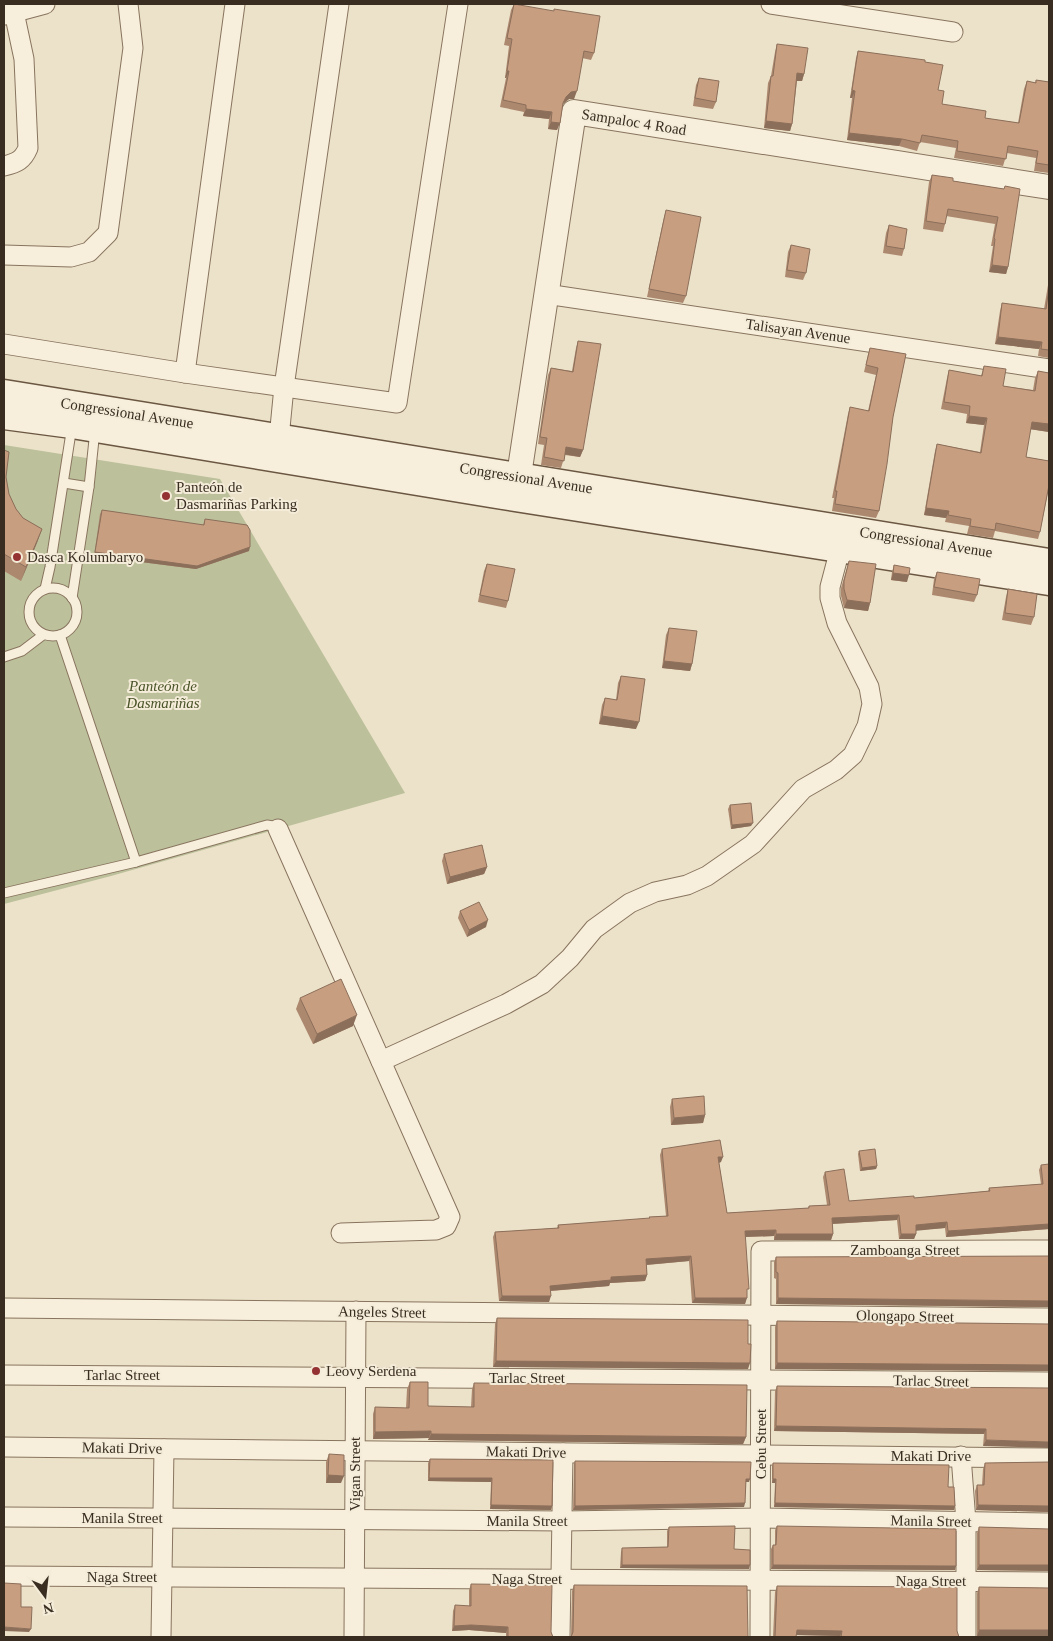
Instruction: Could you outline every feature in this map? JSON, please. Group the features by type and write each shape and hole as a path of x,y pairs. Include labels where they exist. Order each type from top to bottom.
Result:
{"main road":[{"name":"Congressional Avenue","path":"4,393 85,418 517,488 1049,562"},
{"name":"Congressional Avenue","path":"4,416 85,418 279,438 517,488 840,549 1049,582"}],"street":[{"path":"4,166 15,164 24,158 28,148 24,59 9,14 45,4"},
{"path":"4,255 71,258 89,252 108,233 133,48 128,4"},
{"path":"185,373 235,4"},
{"path":"279,438 284,387 339,4"},
{"path":"4,344 185,373 397,403 458,4"},
{"path":"771,4 953,32"},
{"name":"Sampaloc 4 Road","path":"517,488 574,112 1049,187"},
{"name":"Talisayan Avenue","path":"546,294 1049,369"},
{"path":"380,1061 506,1004 542,984 570,958 594,929 630,904 655,892 687,886 707,876 753,844 803,789 836,770 853,755 867,726 872,704 869,687 837,623 830,598 830,587 840,549"},
{"path":"278,829 450,1217 446,1226 436,1230 341,1233"},
{"name":"Zamboanga Street","path":"761,1251 1049,1250"},
{"name":"Cebu Street","path":"760,1637 761,1251"},
{"name":"Angeles Street","path":"4,1308 761,1315"},
{"name":"Vigan Street","path":"354,1637 356,1311"},
{"name":"Olongapo Street","path":"761,1315 1049,1318"},
{"name":"Tarlac Street","path":"4,1375 1049,1382"},
{"name":"Makati Drive","path":"4,1447 1049,1458"},
{"path":"161,1637 164,1449"},
{"path":"560,1637 563,1453"},
{"path":"961,1456 966,1522 966,1637"},
{"name":"Manila Street","path":"4,1517 562,1521 760,1518 1049,1523"},
{"name":"Naga Street","path":"4,1576 1049,1582"}],"lane":[{"path":"45,589 64,483 85,418"},
{"path":"72,598 60,589 45,589 38,593 32,599 28,615 36,630 43,635 60,635 72,627 76,620 77,612 72,598 89,487 85,418"},
{"path":"64,483 89,487"},
{"path":"4,657 22,651 43,635"},
{"path":"60,635 136,862"},
{"path":"4,894 136,862 267,825 278,829"}],"green space":[{"name":"Panteón de Dasmariñas","path":"4,445 220,479 405,793 111,876 4,904"}],"building":[{"path":"514,4 600,16 594,53 584,51 577,91 571,92 566,97 563,103 560,123 551,122 552,112 526,109 526,105 503,100 509,71 507,71 512,39 507,38"},
{"path":"777,44 808,48 804,74 797,73 792,124 766,121"},
{"path":"858,51 925,60 925,62 943,65 938,90 944,91 942,104 986,111 985,118 1019,123 1027,81 1036,83 1036,80 1049,82 1049,165 1036,163 1038,151 1008,146 1006,159 957,151 958,141 922,135 920,143 849,133 855,91 852,90"},
{"path":"699,78 719,81 716,102 695,98"},
{"path":"932,175 953,178 953,181 1004,189 1005,186 1020,189 1008,267 992,265 998,217 948,209 945,224 926,221"},
{"path":"666,210 701,217 686,296 649,289"},
{"path":"889,225 907,229 904,249 886,246"},
{"path":"791,245 810,249 806,273 787,270"},
{"path":"1049,288 1049,350 1041,349 1042,342 998,337 1002,303 1046,309"},
{"path":"578,341 601,344 583,450 566,447 564,461 544,457 547,438 540,437 551,368 573,372"},
{"path":"870,348 906,354 893,417 879,511 835,504 837,491 835,491 850,407 869,411 878,368 866,365"},
{"path":"984,366 1006,369 1003,386 1035,391 1038,371 1049,373 1049,424 1032,422 1026,457 1049,461 1049,485 1040,532 996,523 995,530 970,526 971,519 948,515 949,511 926,508 937,444 981,453 987,418 969,416 970,406 944,402 949,370 982,376"},
{"path":"4,450 9,452 6,477 9,494 16,509 23,518 42,529 26,567 4,554"},
{"path":"102,510 204,525 205,519 247,525 250,530 250,547 197,566 95,552"},
{"path":"849,561 876,564 870,603 847,600 844,581"},
{"path":"487,564 515,569 508,601 480,595"},
{"path":"894,565 910,568 909,575 893,573"},
{"path":"937,572 980,579 977,595 934,587"},
{"path":"1008,589 1037,594 1034,617 1005,613"},
{"path":"669,628 697,631 692,664 664,661"},
{"path":"621,676 645,679 639,722 602,716 605,698 617,700"},
{"path":"751,803 753,823 732,825 730,805"},
{"path":"482,845 487,867 450,877 444,854"},
{"path":"479,902 488,920 469,930 460,911"},
{"path":"341,979 357,1015 317,1034 300,998"},
{"path":"704,1096 705,1115 674,1118 672,1099"},
{"path":"720,1140 723,1157 718,1157 727,1213 830,1205 825,1172 844,1169 849,1201 914,1196 914,1198 990,1191 989,1188 1043,1184 1041,1165 1049,1164 1049,1224 948,1231 947,1222 916,1225 916,1234 901,1234 899,1215 832,1218 833,1234 776,1234 776,1230 745,1231 749,1289 747,1289 747,1298 695,1298 691,1256 646,1259 647,1275 611,1277 611,1280 550,1286 551,1296 502,1296 495,1232 559,1228 558,1225 668,1216 662,1149"},
{"path":"875,1149 877,1166 862,1168 859,1151"},
{"path":"1049,1256 1049,1301 778,1298 776,1257"},
{"path":"497,1318 748,1320 748,1344 751,1344 750,1363 496,1361"},
{"path":"777,1321 1049,1324 1049,1365 777,1363"},
{"path":"410,1382 428,1382 428,1406 474,1407 474,1383 747,1385 746,1437 431,1434 431,1431 375,1432 375,1407 409,1408"},
{"path":"777,1386 1049,1388 1049,1442 986,1440 986,1429 776,1426"},
{"path":"329,1454 344,1455 344,1476 328,1475"},
{"path":"430,1459 553,1460 552,1506 491,1505 492,1478 429,1478"},
{"path":"575,1461 751,1462 750,1479 746,1479 745,1503 575,1506"},
{"path":"1049,1462 1049,1506 978,1505 977,1485 984,1485 985,1463"},
{"path":"773,1463 949,1465 948,1487 954,1487 955,1506 775,1503 776,1479 773,1479"},
{"path":"735,1526 734,1549 750,1550 750,1565 622,1565 622,1548 668,1547 669,1527"},
{"path":"777,1526 956,1529 956,1566 773,1565 773,1545 776,1545"},
{"path":"979,1527 1049,1529 1049,1565 979,1565"},
{"path":"4,1583 21,1584 21,1607 32,1607 31,1629 4,1627"},
{"path":"471,1584 552,1585 551,1632 553,1637 508,1637 508,1627 454,1626 455,1605 471,1606"},
{"path":"574,1585 747,1586 748,1637 571,1637 573,1632"},
{"path":"777,1586 957,1587 957,1631 959,1637 841,1637 842,1631 797,1630 796,1637 775,1637"},
{"path":"979,1587 1049,1588 1049,1630 979,1630"}],"place":[{"name":"Panteón de Dasmariñas Parking","path":"166,496"},
{"name":"Dasca Kolumbaryo","path":"17,557"},
{"name":"Leovy Serdena","path":"316,1371"}]}
